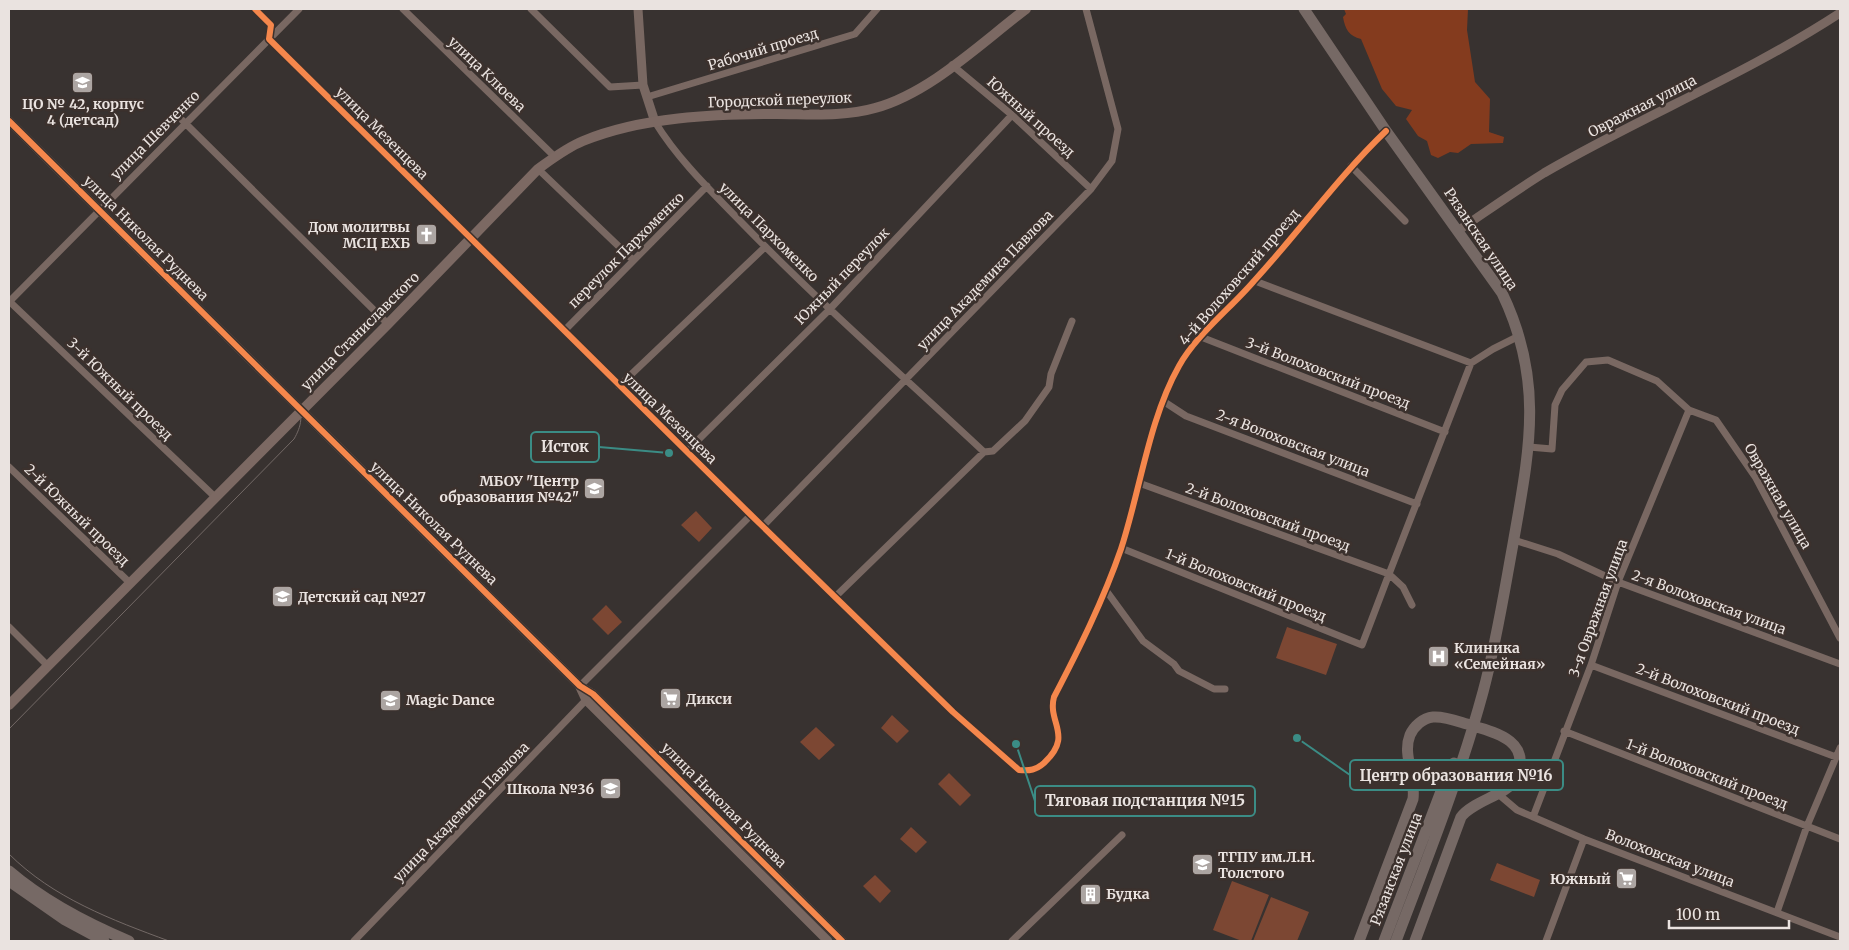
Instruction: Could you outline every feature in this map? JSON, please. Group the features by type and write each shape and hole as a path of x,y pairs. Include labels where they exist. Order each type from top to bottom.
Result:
{"main road":[{"name":"Городской переулок","path":"655,122 735,114 842,114 868,110 900,99 932,81 1026,9"},
{"name":"Рязанская улица","path":"1304,9 1386,131 1459,230 1502,293 1512,312 1529,383 1529,447 1514,540 1483,691 1434,840 1396,941"},
{"name":"улица Станиславского","path":"9,705 214,496 388,324 538,169 583,141 655,122"},
{"path":"1359,941 1413,799 1415,785 1408,756 1411,734 1423,720 1434,717 1500,734 1516,747 1520,758 1516,780 1507,788 1467,809 1461,817 1434,840"},
{"name":"Рязанская улица","path":"1384,941 1443,786 1472,726"},
{"path":"1415,941 1461,817"},
{"path":"9,871 55,905 97,928 129,941"},
{"path":"9,881 58,916 104,941"}],"street":[{"path":"255,9 271,25 269,39"},
{"name":"улица Шевченко","path":"9,301 183,121 299,9"},
{"name":"улица Клюева","path":"403,9 555,157"},
{"path":"531,9 610,87 643,85"},
{"path":"638,9 643,85 655,122"},
{"name":"Рабочий проезд","path":"647,97 855,34 877,9"},
{"name":"улица Академика Павлова","path":"763,526 1091,189 1112,161 1118,129 1086,9"},
{"name":"Овражная улица","path":"1459,230 1545,173 1628,128 1751,67 1840,13"},
{"name":"улица Мезенцева","path":"269,39 953,712 1019,770 1029,771 1039,768 1052,756 1059,739"},
{"name":"Южный проезд","path":"952,65 1012,115 1091,189"},
{"name":"Южный переулок","path":"687,451 829,310 1012,115"},
{"name":"улица Николая Руднева","path":"9,121 580,686 593,694 842,941"},
{"path":"183,121 388,324"},
{"name":"улица Пархоменко","path":"655,122 668,143 706,186 765,247 829,310 984,452"},
{"name":"4-й Волоховский проезд","path":"1059,739 1058,725 1052,704 1054,697 1106,589 1121,548 1163,401 1179,365 1201,337 1255,281 1362,154 1386,131"},
{"path":"1352,166 1405,221"},
{"path":"538,169 633,260"},
{"name":"переулок Пархоменко","path":"564,331 706,186"},
{"path":"620,386 765,247"},
{"name":"4-й Волоховский проезд","path":"1255,281 1471,364"},
{"name":"3-й Южный проезд","path":"9,301 214,496"},
{"path":"835,597 984,452 993,451 1025,421 1048,388 1051,374 1072,320"},
{"path":"1412,605 1403,587 1389,574 1471,364 1493,349 1519,336"},
{"name":"3-й Волоховский проезд","path":"1201,337 1445,432"},
{"name":"Овражная улица","path":"1529,447 1552,449 1554,440 1554,405 1562,390 1586,362 1608,360 1657,381 1689,410 1716,420 1756,478 1840,638"},
{"name":"2-я Волоховская улица","path":"1163,401 1186,416 1417,504"},
{"name":"3-я Овражная улица","path":"1534,817 1564,731 1591,665 1618,582 1689,410"},
{"name":"2-й Южный проезд","path":"9,467 129,582"},
{"name":"2-й Волоховский проезд","path":"1139,483 1389,574"},
{"path":"580,686 751,515"},
{"name":"2-я Волоховская улица","path":"1514,540 1558,554 1618,582 1840,664"},
{"name":"1-й Волоховский проезд","path":"1121,548 1362,645 1389,574"},
{"path":"1106,589 1143,641 1174,664 1178,671 1214,689 1225,689"},
{"path":"9,627 47,665"},
{"name":"2-й Волоховский проезд","path":"1591,665 1836,758"},
{"name":"улица Николая Руднева","path":"580,686 586,700 828,941"},
{"name":"улица Академика Павлова","path":"354,941 586,700"},
{"name":"1-й Волоховский проезд","path":"1564,731 1840,839"},
{"path":"1777,912 1807,826 1840,748"},
{"name":"Волоховская улица","path":"1497,793 1517,810 1840,938"},
{"path":"1012,941 1122,835"},
{"path":"1546,941 1584,838"}],"shaded area":[{"path":"1344,9 1468,9 1467,30 1475,82 1490,99 1489,132 1504,137 1503,143 1471,144 1458,153 1450,152 1438,158 1431,155 1427,141 1418,136 1406,119 1412,110 1396,106 1382,89 1361,39 1353,36 1346,28 1343,17 1346,14"},
{"path":"696,511 712,528 699,542 681,525"},
{"path":"606,605 622,622 608,635 592,619"},
{"path":"1287,627 1337,644 1326,675 1276,658"},
{"path":"892,715 909,731 897,743 881,728"},
{"path":"816,727 835,745 819,760 800,742"},
{"path":"949,773 971,795 960,806 938,784"},
{"path":"911,827 927,842 916,853 900,839"},
{"path":"1497,863 1540,880 1534,897 1490,880"},
{"path":"875,875 891,891 880,903 863,886"},
{"path":"1232,881 1269,895 1251,941 1242,941 1213,930"},
{"path":"1271,897 1309,912 1297,941 1253,941"}],"tram line":[{"path":"9,118 294,401 301,415 294,439 9,729"},
{"path":"9,854 26,870 84,906 126,925 169,941"}],"cycle path":[{"path":"255,9 271,25 269,39 953,712 1019,770 1038,767 1053,753 1057,745 1059,737 1054,714 1054,697 1090,624 1114,568 1128,527 1152,432 1179,366 1195,343 1245,291 1351,167 1386,131"},
{"path":"9,121 580,686 593,694 842,941"}],"place":[{"name":"ЦО № 42, корпус 4 (детсад)","path":"83,82"},
{"name":"Дом молитвы МСЦ ЕХБ","path":"426,235"},
{"name":"Исток","path":"669,453"},
{"name":"МБОУ \"Центр образования №42\"","path":"595,489"},
{"name":"Детский сад №27","path":"282,597"},
{"name":"Клиника «Семейная»","path":"1438,656"},
{"name":"Дикси","path":"670,699"},
{"name":"Magic Dance","path":"390,700"},
{"name":"Центр образования №16","path":"1297,738"},
{"name":"Тяговая подстанция №15","path":"1016,744"},
{"name":"Школа №36","path":"610,789"},
{"name":"ТГПУ им.Л.Н. Толстого","path":"1202,865"},
{"name":"Южный","path":"1627,879"},
{"name":"Будка","path":"1090,894"}]}
